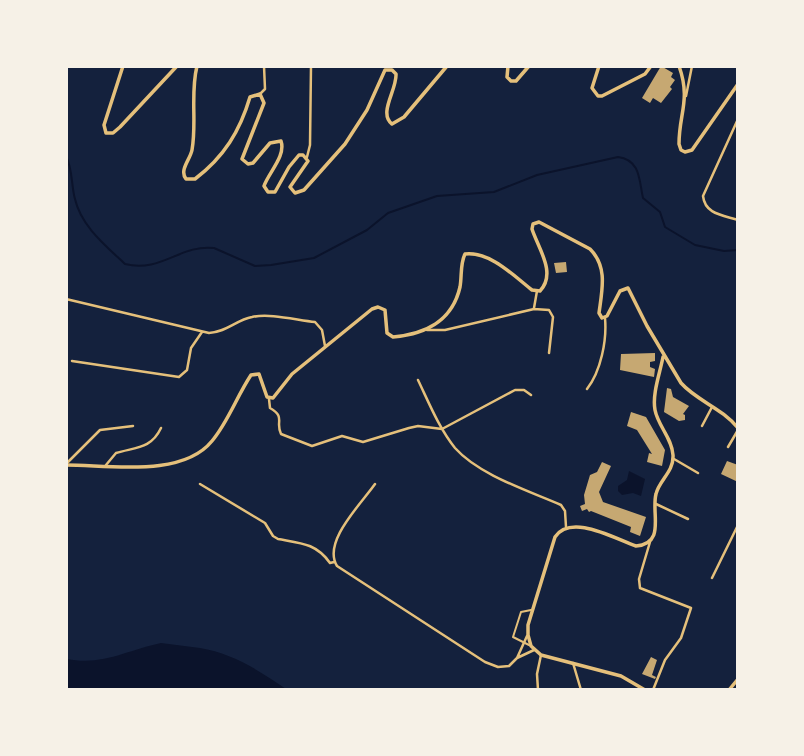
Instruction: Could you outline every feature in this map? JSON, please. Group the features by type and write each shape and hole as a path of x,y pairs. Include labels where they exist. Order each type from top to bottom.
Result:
{"street":[{"path":"123,66 104,125 106,133 113,133 120,127 177,66"},
{"path":"197,66 193,85 191,151 182,172 186,179 195,179 228,147 241,124 250,97 265,89 264,66"},
{"path":"311,66 310,145 306,157 308,161 289,187 295,193 304,190 345,144 367,110 385,71 395,69 396,80 386,113 388,121 393,124 404,117 447,66"},
{"path":"508,66 507,77 516,81 529,66"},
{"path":"599,66 592,88 598,96 645,74 651,66"},
{"path":"679,66 685,82 686,96"},
{"path":"692,66 678,140 681,150 685,152 692,150 737,84"},
{"path":"260,94 264,103 243,154 243,162 253,163 270,142 281,141 281,153 264,186 268,192 275,192 299,155 306,157"},
{"path":"737,120 703,196 704,204 710,211 737,220"},
{"path":"427,330 441,321 459,290 462,261 466,254 491,260 532,290 542,290 547,278 546,263 532,229 533,224 539,222 590,248 596,255 603,270 599,313 605,318"},
{"path":"587,389 596,375 606,331 605,318 620,291 628,288 664,355 685,387 713,405 737,429 728,447"},
{"path":"534,309 537,291"},
{"path":"66,299 202,332 223,331 243,320 260,316 315,322 322,330 325,347"},
{"path":"269,399 275,396 292,374 378,307 386,312 386,329 389,336 396,337 427,330 445,330 534,309 552,312 549,353"},
{"path":"72,361 175,378 187,370 191,348 202,332"},
{"path":"653,690 665,660 681,638 691,608 640,587 639,579 655,531 656,491 667,476 673,459 671,445 655,408 664,355"},
{"path":"66,465 155,467 181,462 200,453 213,441 253,374 261,376 270,408 279,416 278,428 281,434 308,446 317,446 342,436 357,442 367,441 418,426 442,429 515,390 524,390 531,395"},
{"path":"418,380 442,429 456,449 492,474 561,505 565,512 566,527"},
{"path":"702,426 713,405"},
{"path":"66,465 100,430 133,426"},
{"path":"106,465 116,453 149,444 161,428"},
{"path":"673,459 698,473"},
{"path":"200,484 265,523 273,536 323,552 330,563 335,562 415,618 493,666 509,666 533,648"},
{"path":"335,562 334,540 375,484"},
{"path":"655,504 688,519"},
{"path":"712,578 737,525"},
{"path":"517,658 528,635 532,610 555,537 566,527 580,526 636,546 650,542"},
{"path":"528,635 533,648 541,655 621,676 645,690"},
{"path":"538,690 536,678 541,655"},
{"path":"573,663 581,690"},
{"path":"729,690 737,679"}],"lane":[{"path":"532,610 521,612 513,637 533,648"}],"water":[{"path":"629,471 645,479 641,496 633,493 622,495 618,491 618,486 627,480"},
{"path":"161,643 212,650 234,658 286,689 67,689 67,659 104,659"}],"building":[{"path":"661,66 673,73 671,77 675,80 670,87 672,89 661,103 653,98 650,103 642,98"},
{"path":"566,262 567,272 556,273 554,263"},
{"path":"655,353 655,361 650,362 650,367 655,369 654,377 620,370 621,354"},
{"path":"667,388 671,389 673,397 689,406 683,414 685,420 679,421 664,412"},
{"path":"631,412 646,417 665,450 662,466 647,462 649,453 652,454 637,430 627,426"},
{"path":"727,461 738,465 738,482 721,474"},
{"path":"602,462 611,466 599,492 603,502 646,517 640,536 630,532 631,527 587,509 582,511 580,506 585,504 584,495 590,475 597,472"},
{"path":"651,657 657,660 652,675 655,679 642,674"}],"waterway":[{"path":"66,156 75,199 83,218 95,235 125,264 138,266 160,262 202,248 214,248 255,266 314,258 367,230 388,213 437,196 494,192 537,175 618,157 626,159 635,167 643,198 660,212 665,227 695,245 724,251 738,250"}]}
